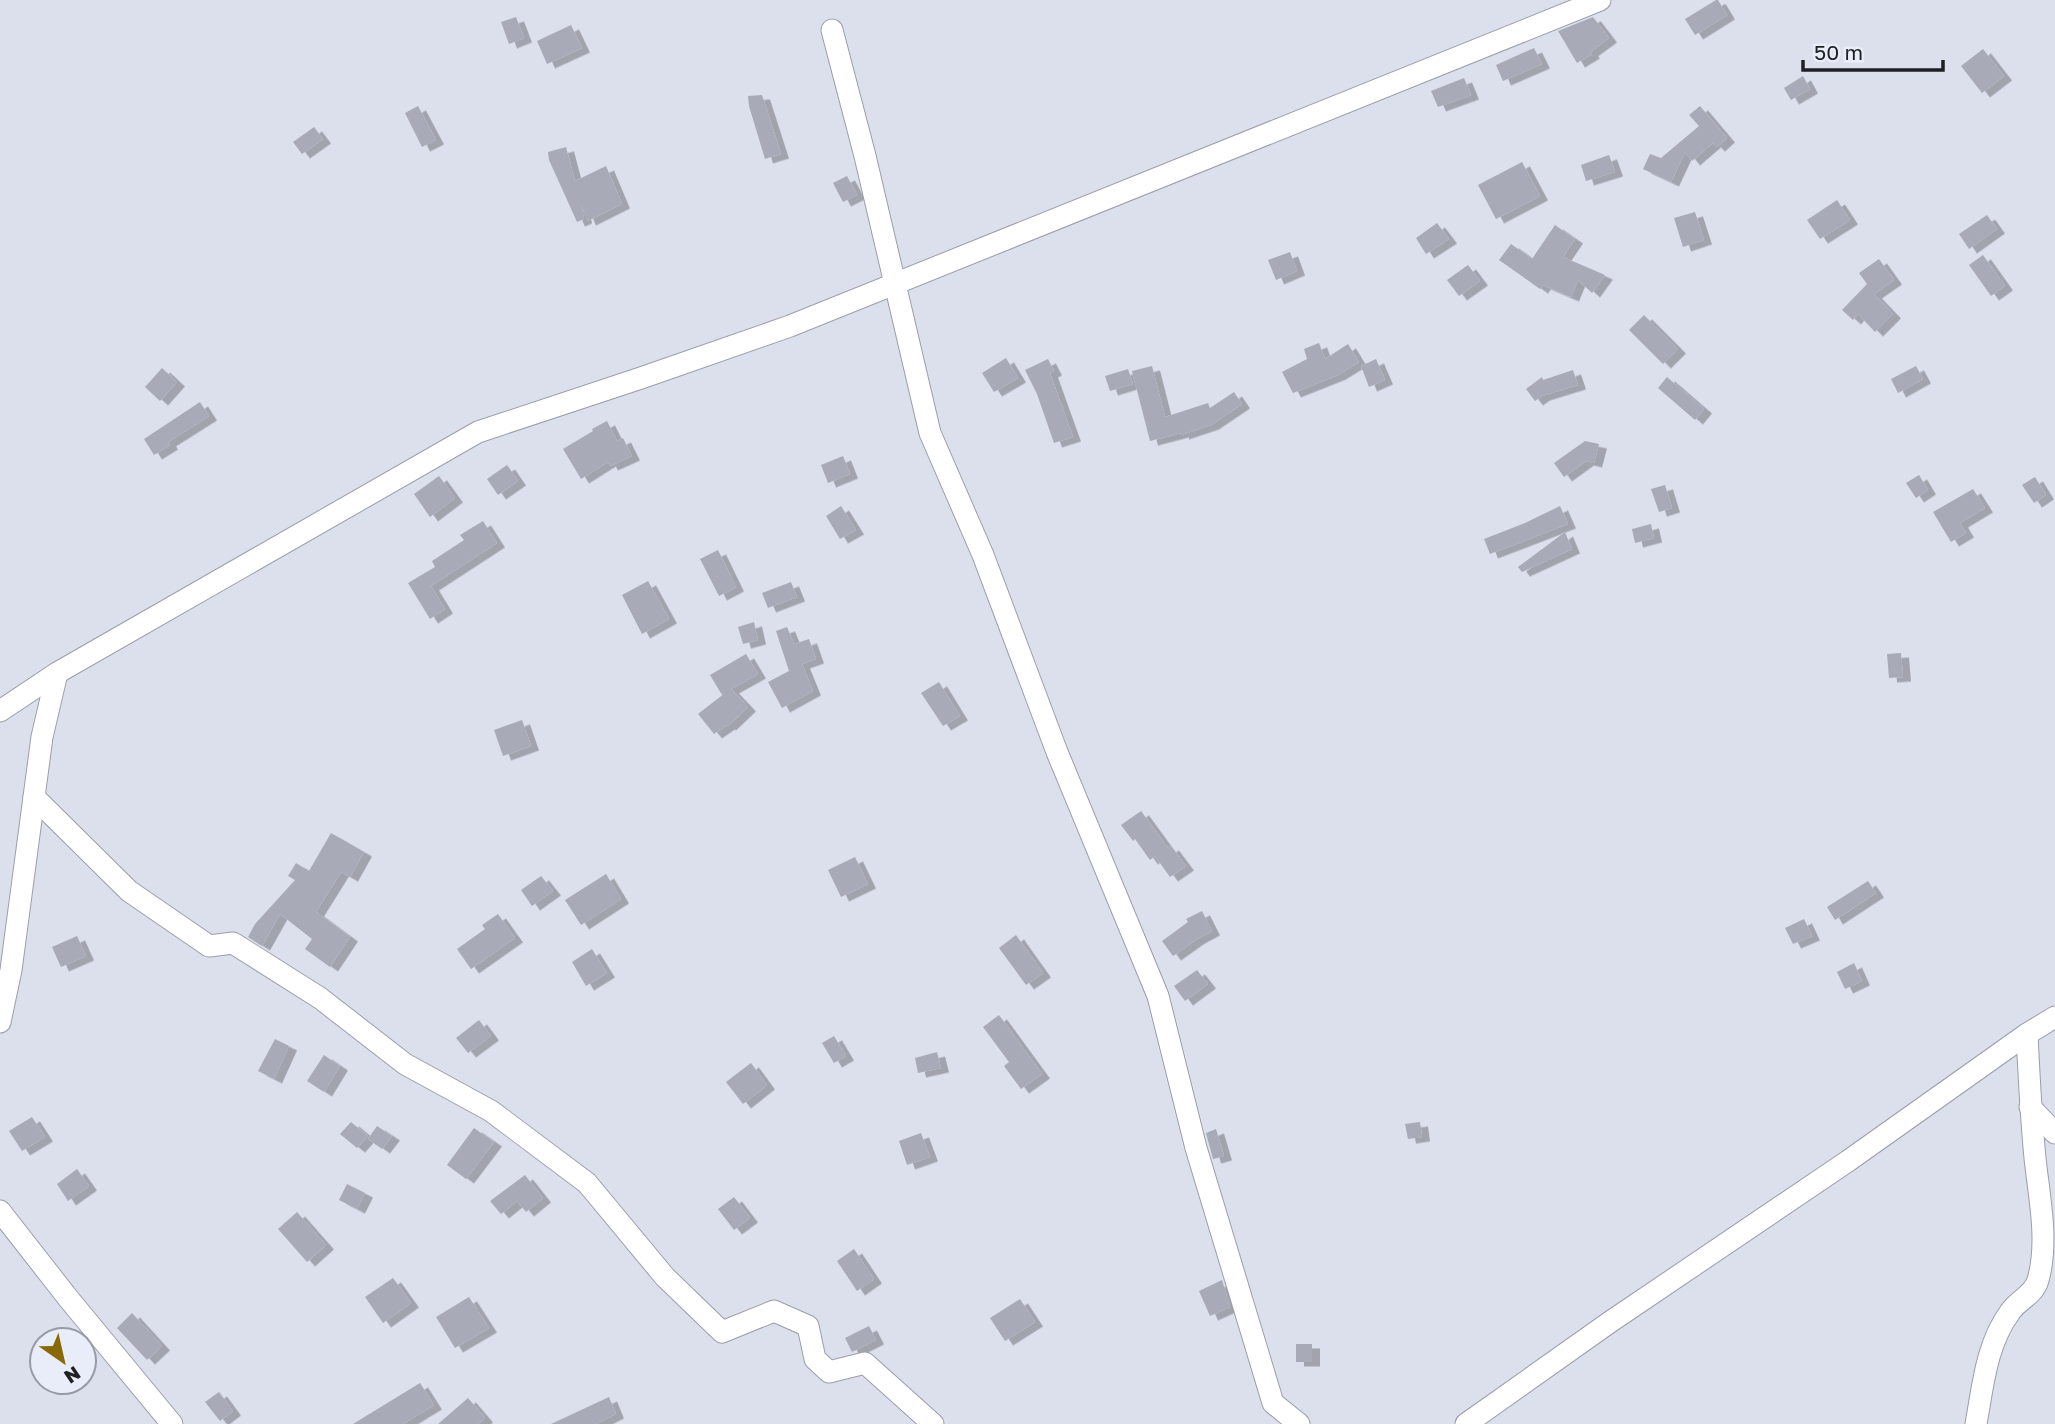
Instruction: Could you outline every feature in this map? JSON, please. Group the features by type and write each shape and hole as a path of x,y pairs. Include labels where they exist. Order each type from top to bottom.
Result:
{"street":[{"path":"0,711 57,673 478,432 778,330 1600,0"},
{"path":"832,30 930,433 983,555 1058,752 1158,996 1196,1148 1273,1403 1299,1424"},
{"path":"0,1022 10,970 42,737 57,673"},
{"path":"34,797 129,891 209,946 233,943 320,998 405,1065 491,1111 587,1183 665,1276 722,1332 774,1311 808,1326 815,1359 829,1372 865,1363 933,1424"},
{"path":"1466,1424 1609,1322 2055,1017"},
{"path":"1976,1424 1994,1341 2010,1311 2030,1294 2037,1283 2043,1247 2030,1108 2027,1034"},
{"path":"2030,1108 2055,1133"},
{"path":"0,1211 172,1424"}],"building":[{"path":"1716,0 1727,15 1695,35 1685,19"},
{"path":"516,17 524,38 509,44 501,22"},
{"path":"1593,17 1609,38 1590,52 1592,54 1577,63 1558,31"},
{"path":"571,25 582,48 547,64 537,41"},
{"path":"1534,48 1542,64 1503,81 1496,65"},
{"path":"1983,49 2004,76 1982,93 1961,66"},
{"path":"1803,76 1810,89 1791,100 1784,88"},
{"path":"1464,78 1471,95 1438,107 1431,91"},
{"path":"762,95 781,154 765,159 748,96"},
{"path":"418,106 436,140 422,147 405,113"},
{"path":"1700,106 1727,138 1717,147 1713,143 1692,161 1685,152 1671,182 1643,169 1650,154 1661,158 1699,126 1689,115"},
{"path":"314,127 323,139 302,154 293,142"},
{"path":"566,147 575,181 606,166 622,204 588,221 581,205 584,219 577,222 549,160 548,152"},
{"path":"1609,155 1615,172 1586,181 1581,165"},
{"path":"1522,162 1540,196 1496,219 1478,185"},
{"path":"847,176 857,195 843,202 833,183"},
{"path":"1837,200 1850,220 1820,239 1807,220"},
{"path":"1695,212 1704,240 1683,247 1674,218"},
{"path":"1987,215 1997,229 1969,249 1959,234"},
{"path":"1437,223 1449,239 1426,254 1416,238"},
{"path":"1555,225 1575,239 1563,257 1605,275 1592,293 1578,280 1571,297 1543,285 1540,289 1499,260 1511,244 1532,259"},
{"path":"1290,252 1297,271 1276,280 1268,260"},
{"path":"1983,255 2005,286 1991,296 1969,265"},
{"path":"1879,259 1894,280 1874,294 1893,314 1875,332 1858,314 1853,320 1842,310 1867,284 1859,273"},
{"path":"1468,265 1480,281 1459,296 1447,280"},
{"path":"1644,315 1678,349 1663,364 1629,330"},
{"path":"1319,343 1325,359 1348,344 1359,362 1338,375 1293,393 1282,372 1307,359 1304,349"},
{"path":"1006,358 1018,378 994,392 982,373"},
{"path":"1048,359 1054,371 1050,373 1073,437 1054,443 1037,394 1025,370"},
{"path":"1376,359 1385,380 1369,387 1361,366"},
{"path":"1152,366 1165,417 1208,403 1210,408 1234,392 1242,404 1211,425 1150,441 1132,371"},
{"path":"1916,366 1923,379 1898,393 1891,379"},
{"path":"162,368 177,382 160,401 145,387"},
{"path":"1128,369 1133,384 1110,391 1105,376"},
{"path":"1573,370 1578,385 1542,396 1535,401 1526,389 1542,377 1543,380"},
{"path":"1667,377 1704,409 1695,420 1658,388"},
{"path":"200,402 209,416 168,442 170,445 154,455 144,439"},
{"path":"607,421 617,441 623,438 632,456 610,466 608,462 581,479 563,449"},
{"path":"1585,441 1599,444 1594,463 1586,461 1564,477 1554,463"},
{"path":"843,456 850,474 828,483 821,465"},
{"path":"507,465 518,481 498,495 487,479"},
{"path":"1919,475 1928,490 1916,498 1906,483"},
{"path":"439,476 455,498 430,517 414,494"},
{"path":"2035,477 2046,495 2034,503 2022,485"},
{"path":"1665,485 1672,508 1659,512 1651,489"},
{"path":"1973,489 1985,508 1960,523 1966,533 1951,542 1933,512"},
{"path":"841,506 856,530 840,539 826,516"},
{"path":"1560,506 1568,524 1490,554 1484,539"},
{"path":"483,521 497,543 431,586 445,609 430,619 408,583 435,567 432,561 464,540 460,535"},
{"path":"1651,524 1654,538 1635,543 1632,529"},
{"path":"1565,532 1572,549 1522,572 1518,567"},
{"path":"718,550 736,587 719,596 700,559"},
{"path":"648,581 669,619 642,634 622,595"},
{"path":"791,582 797,597 768,608 762,593"},
{"path":"754,622 758,640 743,644 738,627"},
{"path":"787,627 794,644 809,639 816,659 802,664 813,691 782,708 768,682 789,671 776,631"},
{"path":"1901,653 1903,677 1889,678 1887,654"},
{"path":"746,654 758,674 731,689 748,707 728,726 714,734 698,714 725,693 722,695 710,675"},
{"path":"939,682 960,716 943,726 921,693"},
{"path":"522,720 531,746 503,756 494,730"},
{"path":"1141,811 1168,848 1171,846 1186,866 1170,877 1155,856 1150,860 1121,825"},
{"path":"331,833 364,852 350,877 341,872 316,912 350,937 330,967 305,949 312,939 280,914 262,946 248,937 255,924 295,880 288,876 296,863 309,871"},
{"path":"855,857 868,884 841,897 828,870"},
{"path":"606,874 621,899 581,925 565,900"},
{"path":"541,876 553,891 532,906 521,890"},
{"path":"1868,881 1876,893 1835,920 1827,907"},
{"path":"1202,911 1212,931 1173,956 1162,941 1188,922 1186,919"},
{"path":"498,914 515,938 471,969 457,949 485,929 482,925"},
{"path":"1804,919 1812,936 1793,944 1785,928"},
{"path":"1016,935 1043,973 1026,985 999,948"},
{"path":"77,936 86,956 61,967 52,947"},
{"path":"592,949 607,973 586,986 572,962"},
{"path":"1854,963 1862,981 1845,989 1837,972"},
{"path":"1197,970 1208,984 1185,1001 1174,986"},
{"path":"999,1015 1042,1074 1021,1089 1004,1066 1009,1062 983,1027"},
{"path":"479,1020 491,1036 468,1053 456,1038"},
{"path":"834,1036 846,1056 834,1063 822,1043"},
{"path":"275,1039 289,1046 274,1079 258,1071"},
{"path":"937,1052 941,1068 918,1073 915,1058"},
{"path":"324,1055 340,1066 324,1092 307,1081"},
{"path":"751,1063 767,1085 743,1104 726,1082"},
{"path":"32,1117 45,1137 22,1151 9,1131"},
{"path":"351,1122 368,1136 357,1148 340,1134"},
{"path":"1420,1122 1422,1137 1408,1139 1405,1124"},
{"path":"377,1126 392,1136 382,1149 368,1139"},
{"path":"474,1128 494,1142 466,1179 447,1165"},
{"path":"1216,1129 1224,1156 1213,1159 1206,1133"},
{"path":"921,1133 930,1157 907,1165 899,1141"},
{"path":"77,1169 89,1186 68,1201 57,1184"},
{"path":"525,1175 543,1198 526,1212 517,1201 501,1214 490,1201"},
{"path":"347,1184 365,1193 357,1209 339,1200"},
{"path":"734,1197 750,1218 734,1230 718,1209"},
{"path":"297,1212 326,1245 307,1262 278,1229"},
{"path":"854,1249 874,1279 857,1291 837,1261"},
{"path":"393,1278 411,1303 383,1323 365,1297"},
{"path":"1222,1280 1230,1307 1210,1316 1199,1291"},
{"path":"469,1297 489,1328 455,1348 436,1317"},
{"path":"1020,1299 1035,1322 1005,1341 990,1318"},
{"path":"132,1313 162,1346 147,1360 117,1328"},
{"path":"869,1326 876,1340 852,1352 845,1338"},
{"path":"1296,1344 1312,1344 1312,1362 1296,1362"},
{"path":"420,1383 434,1405 403,1424 353,1424"},
{"path":"219,1392 233,1411 220,1421 205,1402"},
{"path":"609,1397 616,1414 596,1424 551,1424"},
{"path":"468,1398 485,1418 478,1424 438,1424"}]}
